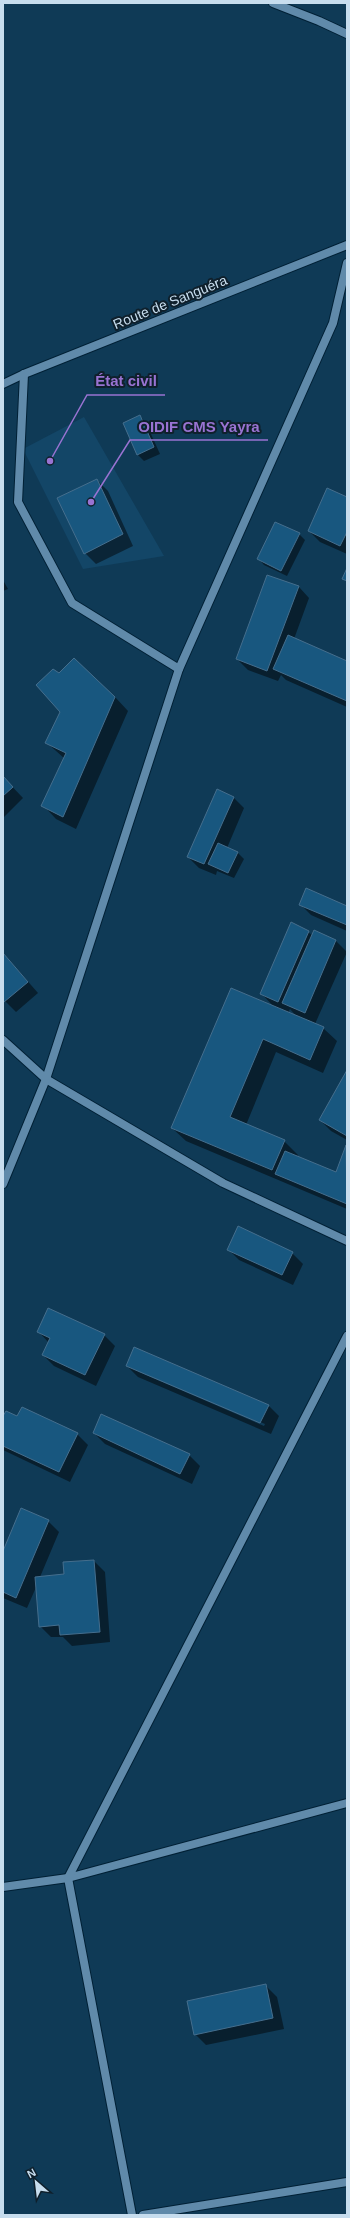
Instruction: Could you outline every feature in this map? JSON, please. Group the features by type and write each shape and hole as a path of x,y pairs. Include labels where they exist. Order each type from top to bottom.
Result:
{"street":[{"path":"274,3 319,20 347,34"},
{"name":"Route de Sanguéra","path":"3,384 24,374 347,245"},
{"path":"3,1184 46,1079 179,669 333,323 347,262"},
{"path":"24,374 18,502 72,603 179,669"},
{"path":"3,1040 46,1079 223,1183 347,1240"},
{"path":"132,2215 68,1878 347,1336"},
{"path":"3,1886 68,1878 347,1803"},
{"path":"143,2215 174,2212 347,2182"}],"shaded area":[{"path":"84,417 164,556 83,569 23,449"}],"building":[{"path":"140,415 154,447 137,455 123,423"},
{"path":"97,479 123,534 84,554 57,498"},
{"path":"327,488 347,497 347,532 340,546 308,531"},
{"path":"275,522 300,533 281,571 257,559"},
{"path":"347,568 347,581 342,579"},
{"path":"267,575 299,586 267,671 236,659"},
{"path":"288,635 347,661 347,701 273,669"},
{"path":"74,658 115,697 63,817 41,806 66,753 45,743 60,712 36,685 53,669 59,673"},
{"path":"3,776 13,787 3,796"},
{"path":"217,789 234,797 204,864 187,857"},
{"path":"218,843 238,852 228,873 208,864"},
{"path":"306,888 347,906 347,925 299,905"},
{"path":"291,922 309,931 278,1002 260,994"},
{"path":"314,930 336,940 305,1013 282,1003"},
{"path":"3,953 28,982 4,1002 3,1001"},
{"path":"231,988 324,1027 310,1060 263,1039 230,1117 285,1140 272,1170 171,1128"},
{"path":"347,1070 347,1136 319,1120"},
{"path":"346,1145 347,1204 275,1174 285,1151 336,1172"},
{"path":"238,1226 293,1252 282,1275 227,1250"},
{"path":"48,1308 105,1334 85,1375 42,1355 50,1338 37,1332"},
{"path":"134,1347 269,1405 260,1423 126,1366"},
{"path":"22,1407 78,1433 59,1472 3,1446 3,1416 6,1411 17,1416"},
{"path":"101,1414 190,1454 180,1474 93,1433"},
{"path":"21,1508 49,1520 16,1598 3,1592 3,1551"},
{"path":"94,1560 100,1632 60,1635 59,1625 39,1627 35,1577 64,1574 63,1562"},
{"path":"266,1984 273,2018 194,2035 187,2001"}],"place":[{"name":"État civil","path":"50,461"},
{"name":"OIDIF CMS Yayra","path":"91,502"}]}
